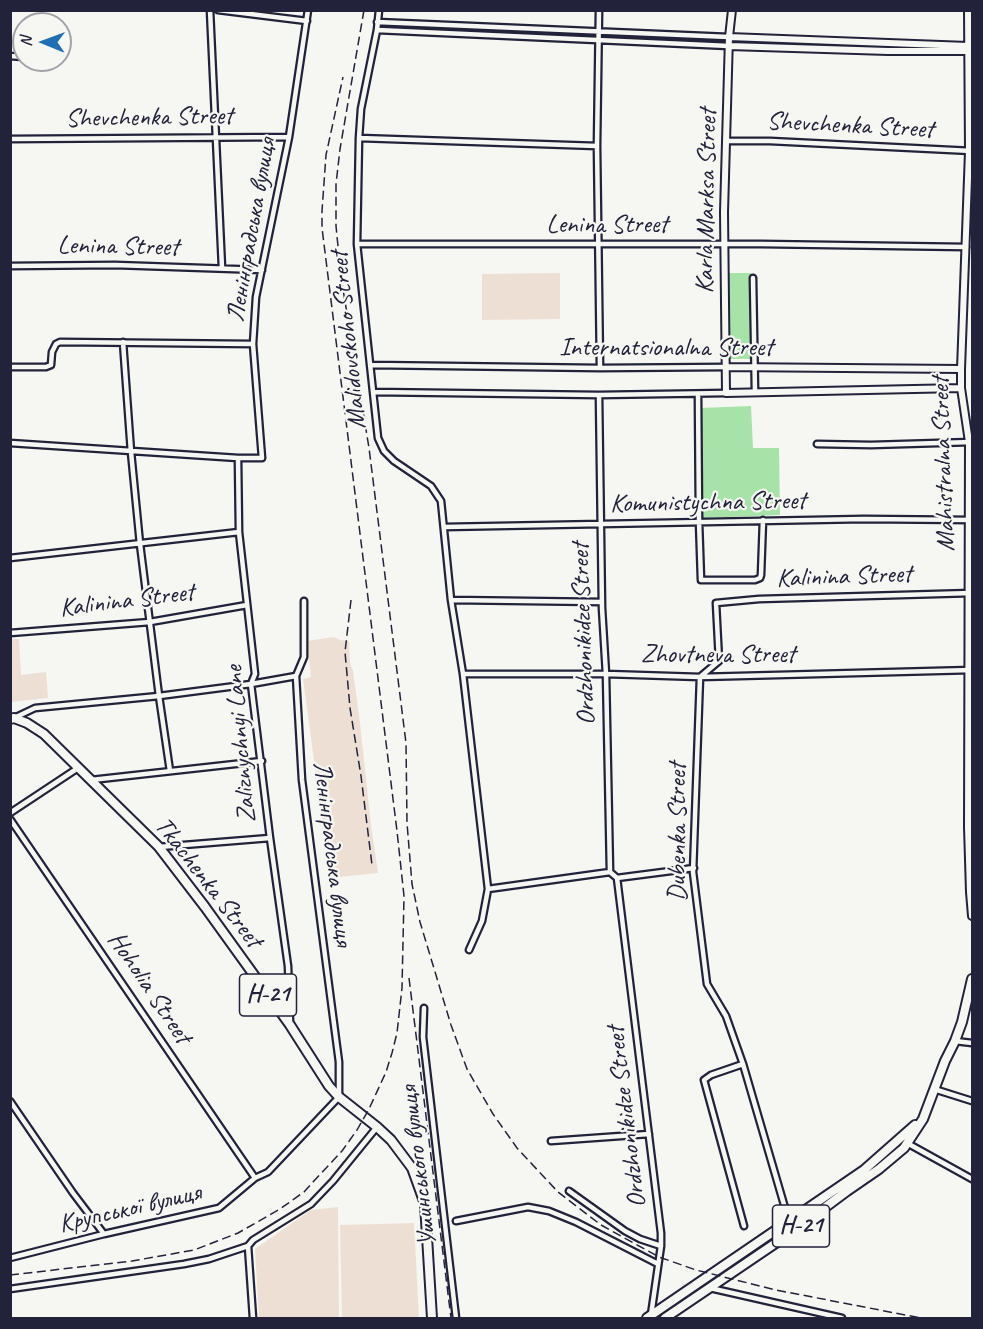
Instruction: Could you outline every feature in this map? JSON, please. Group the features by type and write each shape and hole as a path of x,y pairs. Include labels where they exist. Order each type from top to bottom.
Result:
{"main road":[{"name":"Tkachenka Street","path":"12,718 27,723 44,734 159,847 290,1025 329,1086 339,1098 391,1140 412,1168 425,1204 432,1318"},
{"name":"Н-21","path":"665,1318 792,1232 879,1169 904,1148 923,1119 955,1041 962,1023 972,979"},
{"path":"649,1317 864,1170 923,1119"}],"street":[{"path":"210,10 222,268"},
{"path":"218,10 307,21"},
{"name":"Ленінградська вулиця","path":"237,458 262,458 253,344 256,297 289,136 308,10"},
{"name":"Malidovskoho Street","path":"379,10 361,109 357,244 378,438 384,451 394,461 431,486 441,501 451,600 463,674 488,889 482,921 469,950"},
{"path":"599,10 597,146 600,368"},
{"name":"Karla Marksa Street","path":"726,393 724,245 729,37 732,10"},
{"name":"Mahistralna Street","path":"968,10 971,151 961,388 971,442 970,827 972,916"},
{"path":"377,22 969,48"},
{"path":"376,30 888,51 969,48"},
{"name":"Shevchenka Street","path":"10,139 289,136"},
{"path":"359,138 597,146"},
{"name":"Shevchenka Street","path":"726,141 971,151"},
{"name":"Lenina Street","path":"357,244 761,244 966,247"},
{"name":"Lenina Street","path":"10,266 115,265 262,270"},
{"path":"753,278 755,392"},
{"path":"10,367 51,365 52,352 60,342 253,344"},
{"path":"123,342 130,452 140,544 170,771"},
{"name":"Internatsionalna Street","path":"371,365 961,369"},
{"name":"Internatsionalna Street","path":"373,392 599,395 961,388"},
{"path":"698,394 701,580 755,580 760,578 763,520"},
{"name":"Ordzhonikidze Street","path":"599,395 600,525 610,872"},
{"path":"818,444 971,442"},
{"path":"10,443 237,458"},
{"name":"Zaliznychnyi Lane","path":"237,458 239,532 255,674 251,684 288,966 290,1025"},
{"name":"Komunistychna Street","path":"444,527 763,520 971,520"},
{"path":"10,558 239,532"},
{"name":"Kalinina Street","path":"700,677 719,661 716,603 759,599 971,593"},
{"path":"451,600 602,602"},
{"name":"Ленінградська вулиця","path":"304,601 304,657 296,676 302,780 339,1062 339,1098"},
{"name":"Kalinina Street","path":"10,633 150,622 247,605"},
{"name":"Zhovtneva Street","path":"463,674 606,674 700,677 970,670"},
{"path":"12,718 35,708 159,696 296,676"},
{"name":"Dubenka Street","path":"700,677 694,868 707,984 726,1016 743,1064 792,1232"},
{"path":"91,780 262,761"},
{"path":"10,813 79,768"},
{"name":"Hoholia Street","path":"10,819 255,1178"},
{"path":"159,847 270,838"},
{"path":"488,889 610,872 618,878 694,868"},
{"name":"Ordzhonikidze Street","path":"618,878 661,1246 649,1317"},
{"name":"Ушинського вулиця","path":"424,1008 423,1037 456,1318"},
{"path":"955,1041 972,1042"},
{"path":"743,1064 711,1075 704,1080 744,1226"},
{"path":"934,1089 972,1101"},
{"name":"Крупської вулиця","path":"10,1258 219,1208 255,1178 268,1172 339,1098"},
{"path":"10,1101 104,1234"},
{"path":"10,1289 184,1264 209,1259 248,1246 253,1240 311,1204 377,1127"},
{"path":"551,1142 649,1134"},
{"path":"907,1143 972,1179"},
{"path":"569,1191 625,1231 661,1246"},
{"path":"456,1221 528,1207 549,1211 576,1222 658,1264"},
{"path":"248,1246 253,1318"},
{"path":"708,1288 842,1318"}],"shaded area":[{"path":"560,273 560,319 482,320 482,274"},
{"path":"334,637 349,641 378,873 330,878 303,679 311,677 307,641"},
{"path":"11,639 19,639 21,675 46,672 48,698 11,702"},
{"path":"338,1207 339,1318 259,1318 255,1249 311,1210"},
{"path":"414,1223 419,1318 342,1318 340,1225"}],"green space":[{"path":"728,273 751,273 751,359 728,359"},
{"path":"751,406 753,448 779,448 780,515 701,518 700,408"}],"railway":[{"path":"364,10 340,149 336,184 336,226 341,277 369,448 406,743 407,823 412,884 420,922 451,1025 467,1069 493,1114 517,1148 558,1192 601,1225 659,1257 696,1270 776,1290 921,1318"},
{"path":"10,1275 132,1261 194,1250 238,1233 280,1209 304,1192 342,1151 369,1109 392,1053 397,1033 402,988 404,896 322,228 326,155 343,77"},
{"path":"351,600 345,652 350,708 372,865"},
{"path":"409,978 451,1318"}]}
